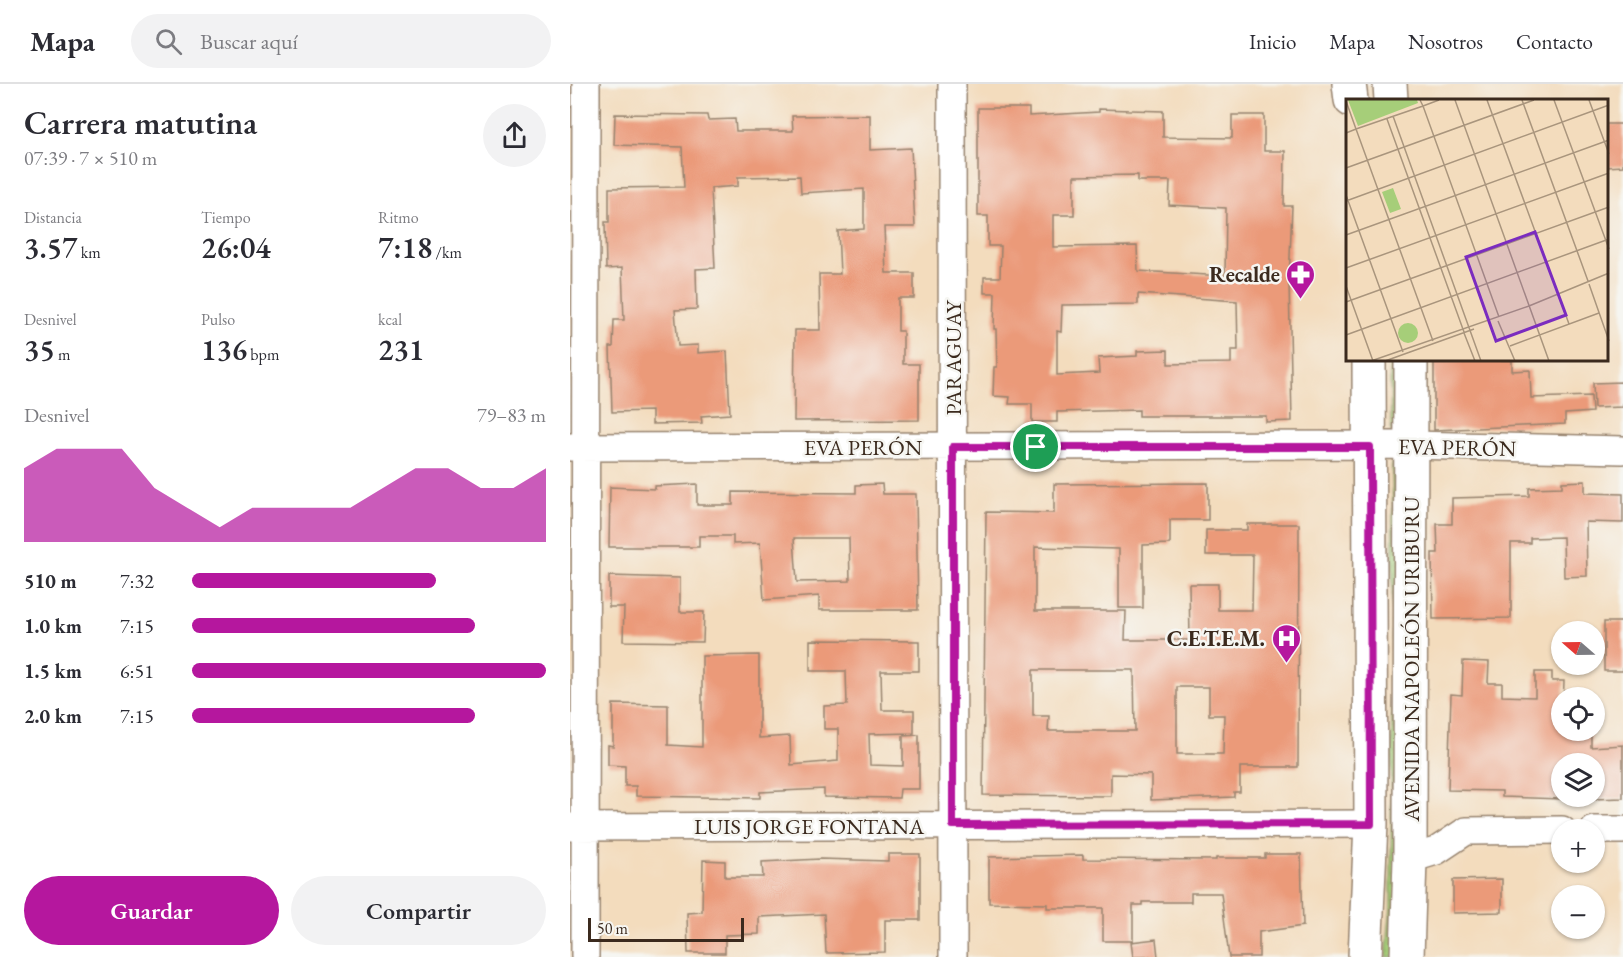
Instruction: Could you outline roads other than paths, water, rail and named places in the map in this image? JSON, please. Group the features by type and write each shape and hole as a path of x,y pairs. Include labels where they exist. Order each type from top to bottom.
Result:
{"main road":[{"path":"1349,84 1351,99"},
{"path":"1390,84 1391,99"},
{"name":"AVENIDA NAPOLEÓN URIBURU","path":"1365,957 1371,824 1369,362"},
{"name":"AVENIDA NAPOLEÓN URIBURU","path":"1407,957 1410,859 1411,362"}],"street":[{"path":"585,957 577,827 578,447 586,84"},
{"name":"PARAGUAY","path":"952,84 953,957"},
{"name":"EVA PERÓN","path":"578,447 1412,446 1623,450"},
{"name":"LUIS JORGE FONTANA","path":"577,827 1371,824"},
{"path":"1410,859 1436,851 1466,831 1551,830"},
{"path":"1605,830 1623,830"}],"place":[{"name":"Recalde","path":"1301,300"},
{"name":"C.E.T.E.M.","path":"1286,664"}]}
